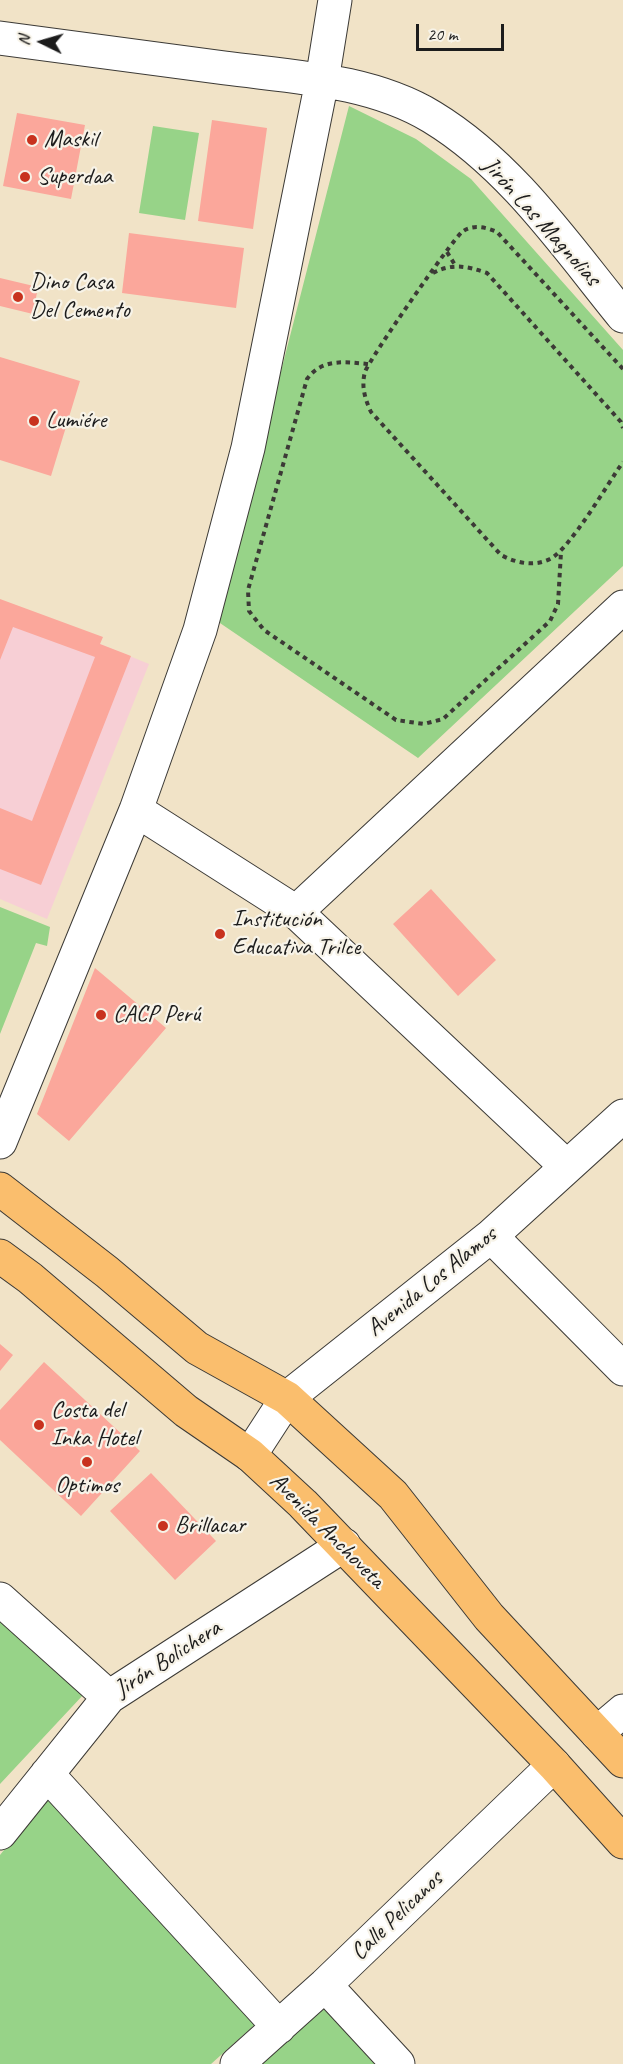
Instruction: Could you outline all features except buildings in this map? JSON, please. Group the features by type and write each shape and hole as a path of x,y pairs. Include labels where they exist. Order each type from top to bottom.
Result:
{"main road":[{"path":"0,1189 107,1272 197,1348 287,1398 393,1495 489,1617 623,1761"},
{"name":"Avenida Anchoveta","path":"0,1256 48,1293 186,1411 250,1455 344,1545 554,1765 623,1842"}],"street":[{"path":"0,1142 136,810 200,630 248,448 322,81 335,0"},
{"name":"Jirón Las Magnolias","path":"0,38 322,81 391,97 431,117 471,144 526,197 623,316"},
{"path":"296,912 623,607"},
{"path":"136,810 296,912 567,1167"},
{"name":"Avenida Los Alamos","path":"250,1455 287,1398 491,1236 623,1116"},
{"path":"491,1236 623,1369"},
{"name":"Jirón Bolichera","path":"0,1833 109,1697 344,1545"},
{"path":"0,1599 109,1697"},
{"path":"597,1732 623,1712"},
{"name":"Calle Pelicanos","path":"237,2064 325,1985 554,1765"},
{"path":"47,1774 279,2027"},
{"path":"325,1985 398,2064"}],"path":[{"path":"623,369 497,232 479,227 462,232 447,252 368,364 363,387 371,412 501,555 521,563 538,563 561,551 623,462"},
{"path":"447,252 455,266"},
{"path":"432,273 445,267 455,266 487,273 621,422 623,428"},
{"path":"368,364 342,362 322,365 307,379 248,590 249,610 264,630 396,720 433,723 443,719 554,615 558,604 561,551"}],"shaded area":[{"path":"0,603 149,664 47,919 0,899"}],"green space":[{"path":"349,106 416,139 471,179 623,350 623,566 418,758 217,621"},
{"path":"153,126 199,133 185,220 139,213"},
{"path":"0,907 50,927 47,946 36,943 0,1034"},
{"path":"0,1621 84,1694 0,1784"},
{"path":"48,1795 259,2021 211,2064 0,2064 0,1855"},
{"path":"324,2004 379,2064 258,2064"}],"place":[{"name":"Maskil","path":"32,140"},
{"name":"Superdaa","path":"25,177"},
{"name":"Dino Casa Del Cemento","path":"18,297"},
{"name":"Lumiére","path":"34,421"},
{"name":"Institución Educativa Trilce","path":"220,934"},
{"name":"CACP Perú","path":"101,1015"},
{"name":"Costa del Inka Hotel","path":"39,1425"},
{"name":"Optimos","path":"87,1462"},
{"name":"Brillacar","path":"163,1526"}]}
